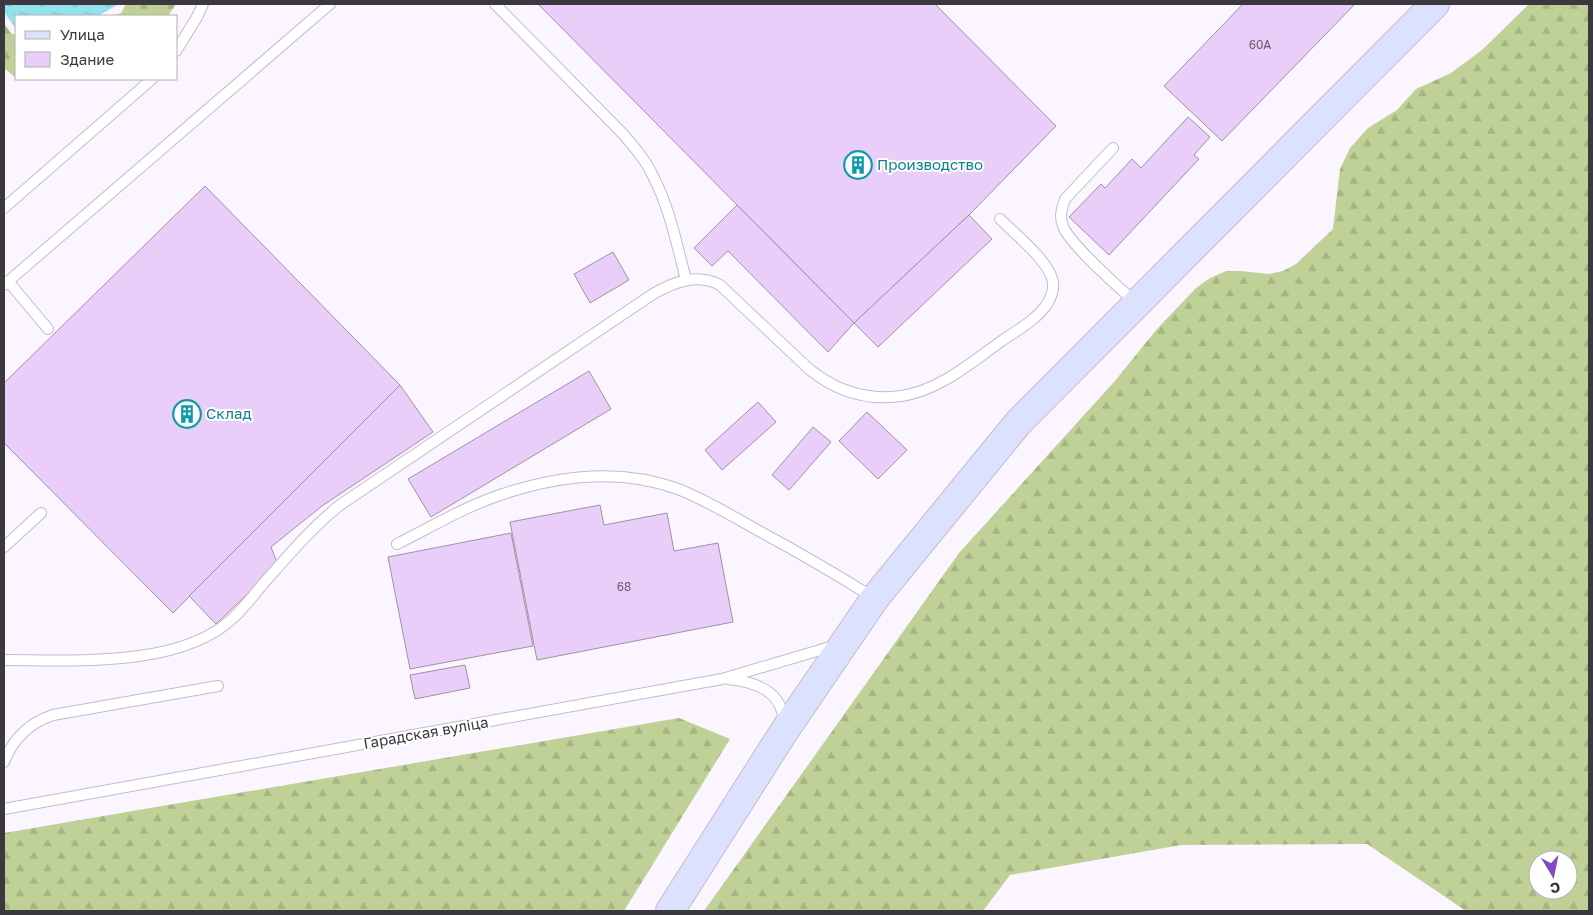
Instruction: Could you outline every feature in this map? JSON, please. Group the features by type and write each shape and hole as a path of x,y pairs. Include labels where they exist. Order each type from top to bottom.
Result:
{"main road":[{"path":"670,911 785,730 874,598 1018,423 1435,4"}],"lane":[{"path":"178,48 203,4"},
{"path":"48,328 6,283 330,4"},
{"path":"495,4 624,135 639,154 663,196 686,280"},
{"path":"4,208 151,80"},
{"path":"1113,148 1066,199 1062,207 1061,216 1063,226 1077,245 1136,304"},
{"path":"4,660 69,660 131,657 178,649 196,643 234,618 303,539 340,505 653,294 686,280 703,279 720,285 809,369 837,388 853,394 869,396 902,396 918,392 958,372 1029,322 1046,306 1051,296 1053,284 1050,273 1044,263 1000,219"},
{"path":"397,544 470,507 502,494 561,479 622,476 650,480 703,500 831,571 874,598"},
{"path":"4,547 41,513"},
{"name":"Гарадская вуліца","path":"4,809 722,679 845,642"},
{"path":"722,679 754,683 766,689 781,708 785,730"},
{"path":"4,762 8,751 27,728 39,720 53,715 218,686"}],"green space":[{"path":"126,4 176,4 169,15 116,15 121,13"},
{"path":"1529,4 1589,4 1589,911 1466,911 1367,844 1181,845 1010,875 983,911 704,911 959,553 1114,382 1157,329 1196,288 1210,278 1226,271 1269,274 1283,271 1296,264 1333,229 1340,169 1350,148 1368,128 1397,110 1416,89 1451,73 1482,50"},
{"path":"4,23 11,33 15,35 15,77 4,68"},
{"path":"679,718 730,739 624,911 4,911 4,833"}],"water":[{"path":"4,4 119,4 100,15 15,15 15,28 4,12"}],"building":[{"name":"Производство","path":"538,4 935,4 1056,126 969,215 854,323"},
{"path":"1243,4 1355,4 1222,141 1164,86"},
{"path":"1188,117 1210,137 1194,155 1199,159 1109,255 1069,217 1101,184 1105,188 1132,159 1141,168"},
{"name":"Склад","path":"205,186 400,385 173,613 4,443 4,383"},
{"path":"737,205 854,323 828,352 728,251 712,266 694,248"},
{"path":"969,215 992,239 878,347 854,323"},
{"path":"613,252 629,280 590,303 574,274"},
{"path":"589,371 611,409 431,517 408,479"},
{"path":"400,385 433,432 322,506 271,547 278,565 216,624 189,596"},
{"path":"758,402 776,422 722,470 705,450"},
{"path":"867,412 907,450 878,479 839,441"},
{"path":"813,427 831,442 789,490 772,475"},
{"path":"600,505 604,525 667,513 674,551 718,543 733,622 537,660 510,522"},
{"path":"511,533 533,646 410,669 388,557"},
{"path":"465,665 470,688 415,699 410,675"}],"place":[{"name":"Производство","path":"858,165"},
{"name":"Склад","path":"187,414"}]}
